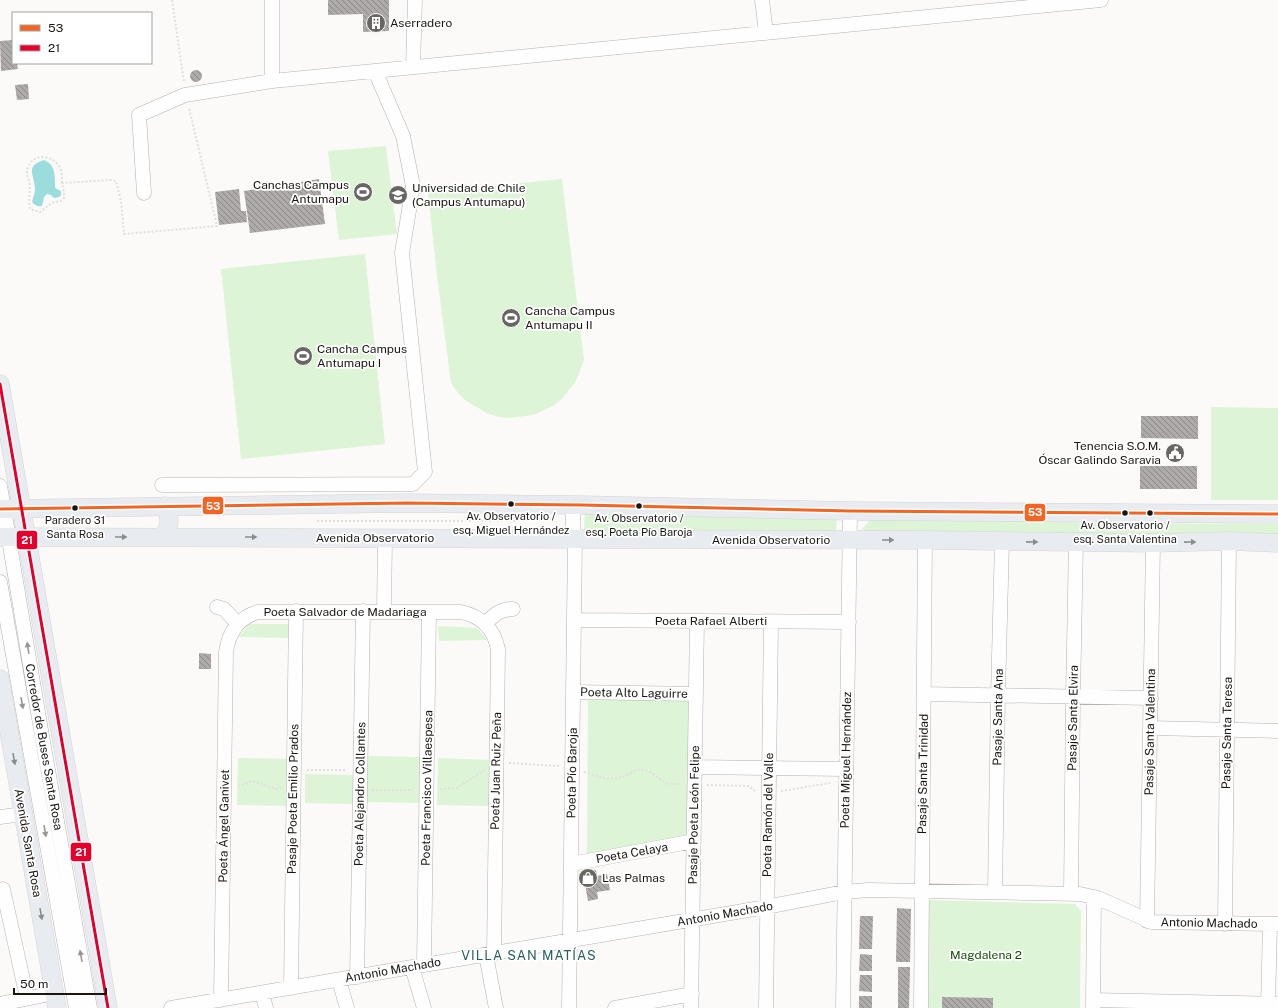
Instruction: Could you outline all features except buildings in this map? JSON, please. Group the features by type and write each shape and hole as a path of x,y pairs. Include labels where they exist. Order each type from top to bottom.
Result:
{"main road":[{"path":"0,384 8,509 12,537 108,1008"},
{"path":"8,509 406,503 850,511 1278,514"},
{"path":"163,537 170,521 168,511 165,506"},
{"name":"Avenida Observatorio","path":"12,537 575,538 1153,543 1229,541 1278,543"},
{"name":"Avenida Santa Rosa","path":"0,679 56,1001"}],"street":[{"path":"272,0 272,81"},
{"path":"412,67 415,0"},
{"path":"762,0 766,33"},
{"path":"144,193 139,115 186,95 272,81 1101,0"},
{"path":"162,484 413,484 425,472 402,253 413,186 403,136 375,71"},
{"path":"0,486 8,509"},
{"name":"Poeta Pío Baroja","path":"569,1008 575,538 580,528 577,505"},
{"name":"Poeta Miguel Hernández","path":"842,1008 850,511"},
{"name":"Corredor de Buses Santa Rosa","path":"12,537 43,744 90,1008"},
{"path":"384,611 385,538"},
{"name":"Pasaje Santa Trinidad","path":"921,1008 925,540"},
{"name":"Pasaje Santa Ana","path":"995,892 1002,541"},
{"name":"Pasaje Santa Teresa","path":"1225,924 1229,541"},
{"name":"Pasaje Santa Elvira","path":"1071,893 1072,696 1076,542"},
{"name":"Pasaje Santa Valentina","path":"1147,921 1153,543"},
{"name":"Corredor de Buses Santa Rosa","path":"0,582 76,1008"},
{"path":"217,606 224,609 237,623"},
{"path":"486,624 496,612 512,608"},
{"name":"Pasaje Poeta Emilio Prados","path":"291,988 296,611"},
{"name":"Poeta Alejandro Collantes","path":"357,977 363,611"},
{"name":"Poeta Salvador de Madariaga","path":"237,623 243,618 258,612 384,611 469,613 476,616 486,624"},
{"name":"Poeta Francisco Villaespesa","path":"424,1008 418,966 427,790 429,612"},
{"name":"Poeta Rafael Alberti","path":"574,620 848,622"},
{"name":"Pasaje Poeta León Felipe","path":"692,1001 697,621"},
{"name":"Poeta Ramón del Valle","path":"766,1008 766,907 771,622"},
{"name":"Poeta Ángel Ganivet","path":"221,1000 226,652 229,637 237,623"},
{"name":"Poeta Juan Ruiz Peña","path":"486,624 493,634 498,649 490,954 496,1008"},
{"name":"Poeta Alto Laguirre","path":"573,692 696,694"},
{"path":"924,694 1151,698"},
{"path":"1150,728 1278,731"},
{"path":"695,767 769,768 846,775"},
{"path":"0,817 23,814"},
{"name":"Poeta Celaya","path":"571,864 694,841"},
{"path":"3,889 27,998"},
{"name":"Antonio Machado","path":"171,1008 693,920 844,892 868,890 1085,894 1147,921 1164,923 1274,924"},
{"path":"1094,897 1093,1004 1272,1005 1274,924"},
{"path":"339,980 347,1008"},
{"path":"262,993 266,1008"},
{"path":"0,1004 27,998 56,1001"},
{"path":"615,1008 692,1001"}],"path":[{"path":"62,183 116,181 121,201 124,234 217,226 186,95 172,0"},
{"path":"46,156 52,159 58,165 62,176 62,183 64,198 61,201 54,202 40,212 30,209 28,204 30,199 30,184 27,175 27,168 31,161 46,156"},
{"path":"360,790 427,790 457,788 496,762 572,767 605,779 622,777 638,770 643,770 648,771 666,783 749,786 756,791 768,793 834,782 846,775"},
{"path":"224,787 242,786 253,781 276,789 294,782 301,782 300,770 347,770"}],"green space":[{"name":"Canchas Campus Antumapu","path":"386,146 397,234 339,240 328,151"},
{"name":"Cancha Campus Antumapu II","path":"562,179 584,360 576,381 562,399 553,406 533,415 510,418 499,417 487,413 466,401 451,383 428,192"},
{"name":"Cancha Campus Antumapu I","path":"365,254 385,444 241,459 221,269"},
{"path":"1211,407 1278,408 1278,500 1211,500"},
{"path":"585,507 837,511 836,533 584,533"},
{"path":"873,517 1026,520 1089,523 1278,524 1278,537 866,532 862,529"},
{"path":"250,624 291,624 291,638 238,637"},
{"path":"438,626 477,628 487,640 439,641"},
{"path":"689,698 688,838 587,855 588,700"},
{"path":"366,756 420,757 419,803 365,802"},
{"path":"238,758 291,759 290,806 237,805"},
{"path":"438,758 492,760 491,806 437,805"},
{"path":"305,774 354,775 354,804 305,803"},
{"name":"Magdalena 2","path":"929,900 1075,904 1081,911 1080,1008 928,1008"}],"water":[{"path":"44,160 53,168 55,175 55,188 61,191 61,195 54,198 47,194 44,197 42,206 39,206 32,202 35,184 32,168 38,162"}],"transit line":[{"name":"21","path":"0,384 108,1008"},
{"name":"53","path":"0,509 407,503 850,511 1278,514"}],"place":[{"name":"Aserradero","path":"376,23"},
{"name":"Canchas Campus Antumapu","path":"363,192"},
{"name":"Universidad de Chile (Campus Antumapu)","path":"398,195"},
{"name":"Cancha Campus Antumapu II","path":"511,318"},
{"name":"Cancha Campus Antumapu I","path":"303,356"},
{"name":"Tenencia S.O.M. Óscar Galindo Saravia","path":"1175,453"},
{"name":"Av. Observatorio / esq. Miguel Hernández","path":"511,504"},
{"name":"Av. Observatorio / esq. Poeta Pío Baroja","path":"639,506"},
{"name":"Paradero 31 Santa Rosa","path":"75,508"},
{"name":"Av. Observatorio / esq. Santa Valentina","path":"1125,513"},
{"name":"Las Palmas","path":"588,878"}],"district":[{"name":"VILLA SAN MATÍAS","path":"529,955"}]}
